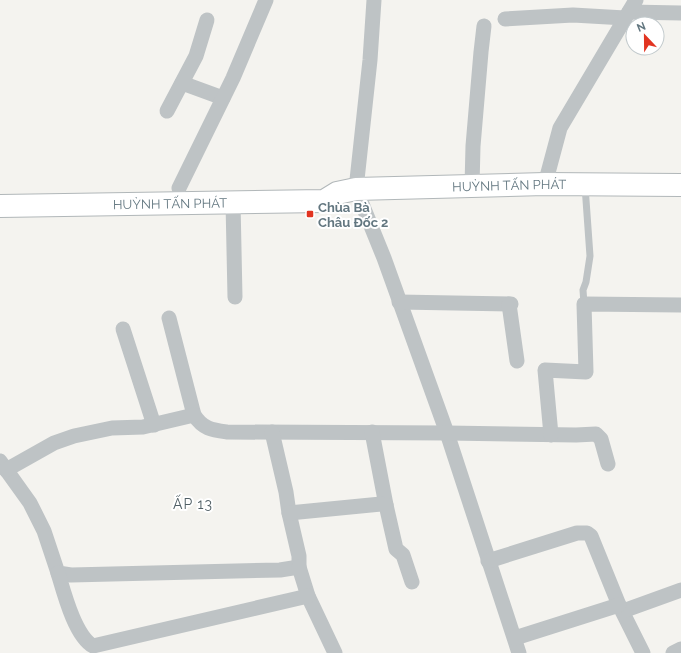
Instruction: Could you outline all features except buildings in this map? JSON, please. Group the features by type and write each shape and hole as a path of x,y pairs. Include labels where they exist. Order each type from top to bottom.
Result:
{"main road":[{"name":"HUỲNH TẤN PHÁT","path":"0,191 322,187 347,191 545,184 681,185"},
{"name":"HUỲNH TẤN PHÁT","path":"0,206 324,201 347,191"}],"street":[{"path":"179,188 223,98 266,0"},
{"path":"374,0 370,60 347,191 384,258 447,432 519,653"},
{"path":"545,184 560,128 630,10"},
{"path":"505,19 630,10 681,13"},
{"path":"167,111 196,56 207,20"},
{"path":"472,186 484,26"},
{"path":"182,83 223,98"},
{"path":"233,202 235,297"},
{"path":"399,302 510,304 517,361"},
{"path":"551,435 545,370 586,372 584,304 681,304"},
{"path":"169,318 194,415 199,422 212,430 227,432 447,432 598,435 601,439 608,464"},
{"path":"123,329 154,425"},
{"path":"194,415 154,425 112,428 74,436 3,465 30,503 44,531 66,603 81,634 85,640 94,646 308,596"},
{"path":"272,432 286,492 299,567 308,596 335,653"},
{"path":"372,432 396,549 403,555 412,582"},
{"path":"289,513 386,505"},
{"path":"488,560 577,533 587,533 591,536 621,608 643,653"},
{"path":"58,573 71,575 249,571 280,570 299,567"},
{"path":"515,638 681,590"},
{"path":"672,653 681,649"}],"lane":[{"path":"584,304 583,290 586,282 590,256 585,184"}],"place":[{"name":"Chùa Bà Châu Đốc 2","path":"310,214"}],"district":[{"name":"ẤP 13","path":"193,504"}]}
